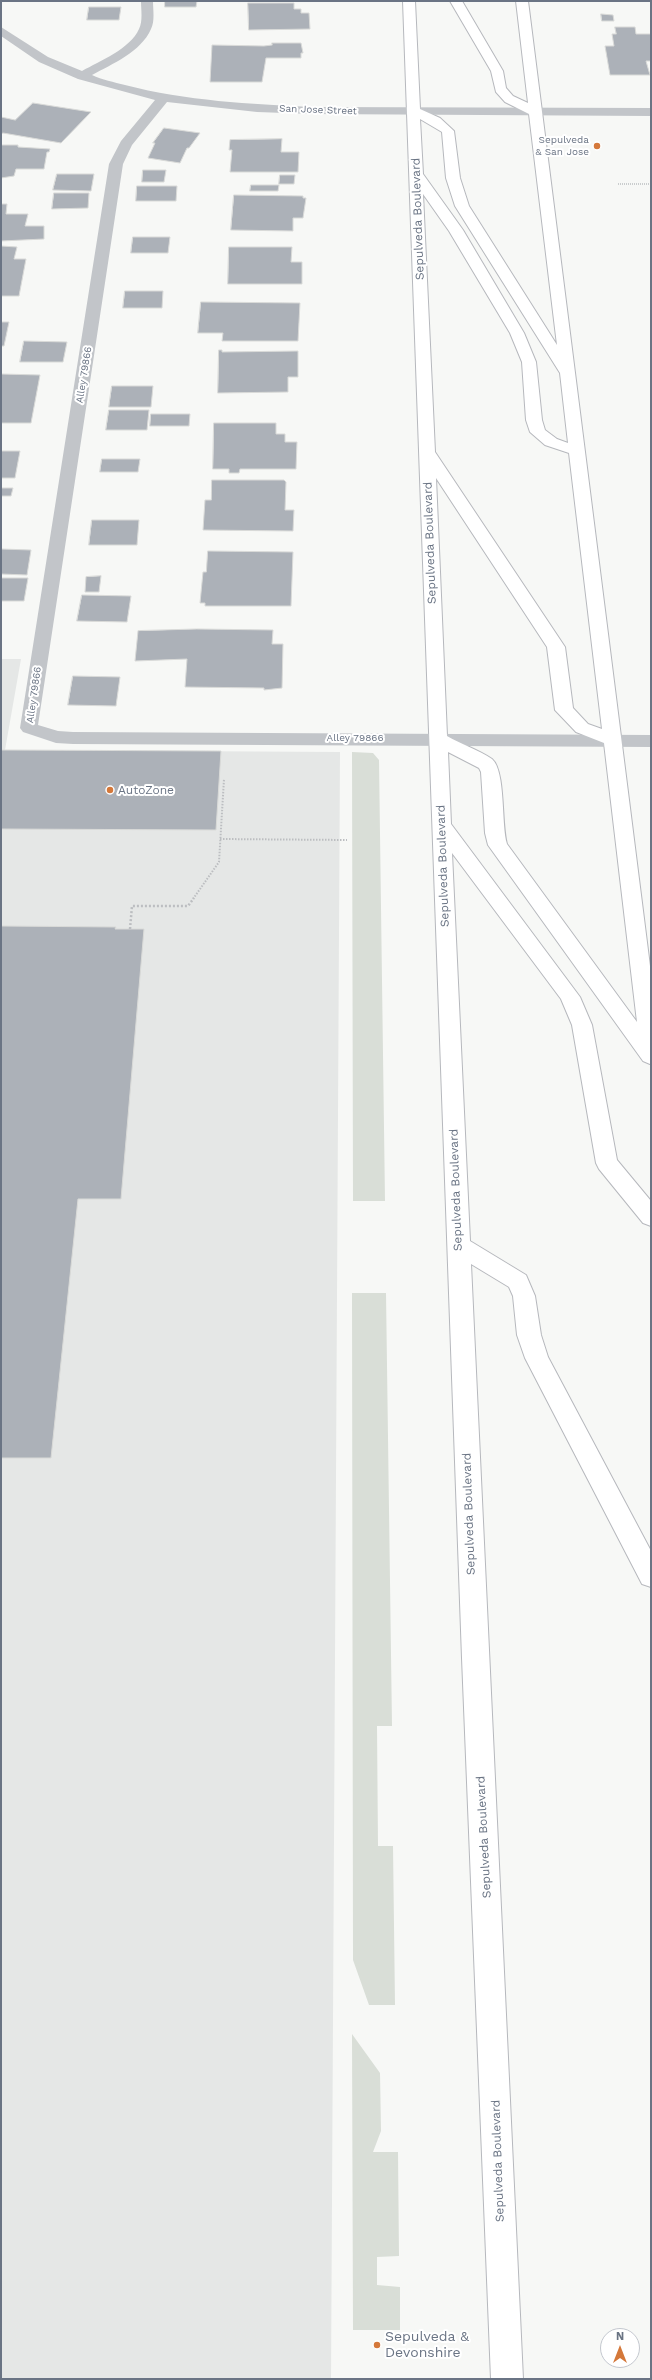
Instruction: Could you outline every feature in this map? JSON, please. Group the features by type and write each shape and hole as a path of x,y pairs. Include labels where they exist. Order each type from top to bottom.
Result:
{"main road":[{"name":"Sepulveda Boulevard","path":"409,1 458,1245 507,2379"},
{"path":"456,1 497,71 500,89 509,99 536,112"},
{"path":"522,1 614,740 651,1056"},
{"path":"413,111 435,121 448,131 453,178 462,206 569,376"},
{"path":"417,176 456,230 517,334 529,362 534,420 538,432 551,442 578,451"},
{"path":"426,452 556,647 564,710 582,728 614,740"},
{"path":"438,739 486,764 490,772 494,833 498,845 651,1056"},
{"path":"442,826 570,997 582,1025 607,1163 651,1217"},
{"path":"458,1245 518,1281 524,1296 529,1335 537,1358 651,1576"}],"street":[{"path":"82,76 117,56 145,30 147,1"},
{"name":"San Jose Street","path":"1,31 14,42 46,60 82,76 163,98 213,105 289,110 651,112"},
{"path":"1,46 14,42"},
{"name":"Alley 79866","path":"163,98 126,144 116,164 29,728 56,737 73,738 651,741"}],"path":[{"path":"618,184 651,184"},
{"path":"130,929 132,906 188,906 219,862 224,772"},
{"path":"220,839 347,840"}],"shaded area":[{"path":"1,659 21,659 5,750 340,752 331,2379 1,2379"},
{"path":"352,752 373,753 379,760 385,1201 353,1201"},
{"path":"352,1293 386,1293 392,1726 377,1726 378,1846 393,1846 395,2005 369,2005 353,1960"},
{"path":"352,2034 380,2073 381,2131 373,2152 398,2152 399,2256 377,2257 377,2285 400,2287 400,2330 353,2330"}],"building":[{"path":"165,1 197,1 196,7 165,7"},
{"path":"248,3 294,3 294,9 301,9 301,13 309,13 310,29 249,30"},
{"path":"89,7 121,7 119,20 87,20"},
{"path":"601,14 613,15 614,21 602,21"},
{"path":"615,27 635,27 636,34 651,34 651,61 646,61 650,75 610,75 605,46 614,46 612,34 616,34"},
{"path":"272,43 301,43 303,53 301,53 301,58 266,58 262,82 210,82 212,45 264,46 272,45"},
{"path":"33,103 91,112 61,143 3,133 1,134 1,117 15,120"},
{"path":"164,128 200,133 189,148 187,148 180,163 148,158 155,143 153,143"},
{"path":"282,139 281,152 299,152 298,172 230,172 232,150 229,150 230,140"},
{"path":"1,145 18,145 18,147 50,149 49,152 47,152 44,169 16,169 14,176 1,178"},
{"path":"143,170 166,170 164,182 142,182"},
{"path":"57,174 94,174 91,191 53,190"},
{"path":"280,175 295,175 294,184 279,184"},
{"path":"251,185 279,185 278,191 250,191"},
{"path":"137,186 177,186 176,201 136,201"},
{"path":"54,193 89,193 88,208 52,209"},
{"path":"234,195 303,196 303,198 306,198 303,218 293,218 293,231 231,230"},
{"path":"1,204 7,204 6,214 28,214 25,226 44,226 44,239 1,241"},
{"path":"133,237 170,237 168,253 131,253"},
{"path":"1,246 17,247 14,259 26,259 19,296 1,296"},
{"path":"229,247 292,247 291,262 302,262 302,284 228,284"},
{"path":"125,291 163,291 162,308 123,308"},
{"path":"201,302 300,303 298,341 222,341 223,333 198,333"},
{"path":"1,322 9,322 4,346 1,346"},
{"path":"24,341 67,342 63,362 20,362"},
{"path":"219,350 222,350 222,352 298,351 298,377 288,377 288,392 218,393"},
{"path":"1,374 40,375 31,423 1,423"},
{"path":"112,386 153,386 151,407 109,407"},
{"path":"109,410 149,410 147,430 106,430"},
{"path":"151,414 190,414 189,426 150,426"},
{"path":"214,423 276,423 276,434 285,434 285,442 297,442 296,469 240,469 239,473 229,473 229,469 213,469"},
{"path":"1,451 20,451 15,478 1,478"},
{"path":"102,459 140,459 138,472 100,472"},
{"path":"212,480 284,480 286,482 285,510 294,510 293,531 203,530 205,500 211,500"},
{"path":"1,488 13,488 11,496 1,496"},
{"path":"92,520 139,520 137,545 89,545"},
{"path":"1,549 31,550 27,575 1,574"},
{"path":"208,551 293,552 291,606 205,606 205,603 200,603 203,572 206,572"},
{"path":"101,576 99,592 85,592 86,577"},
{"path":"1,578 28,578 24,601 1,601"},
{"path":"82,595 131,596 127,622 77,621"},
{"path":"197,629 273,630 272,644 283,644 282,688 264,690 264,688 185,687 187,659 135,661 138,631"},
{"path":"73,676 120,677 116,706 68,705"},
{"name":"AutoZone","path":"1,750 221,751 216,830 1,829"},
{"path":"1,926 116,927 115,929 144,929 121,1199 78,1199 51,1458 1,1458"}],"place":[{"name":"Sepulveda & San Jose","path":"597,146"},
{"name":"AutoZone","path":"110,790"},
{"name":"Sepulveda & Devonshire","path":"377,2345"}]}
